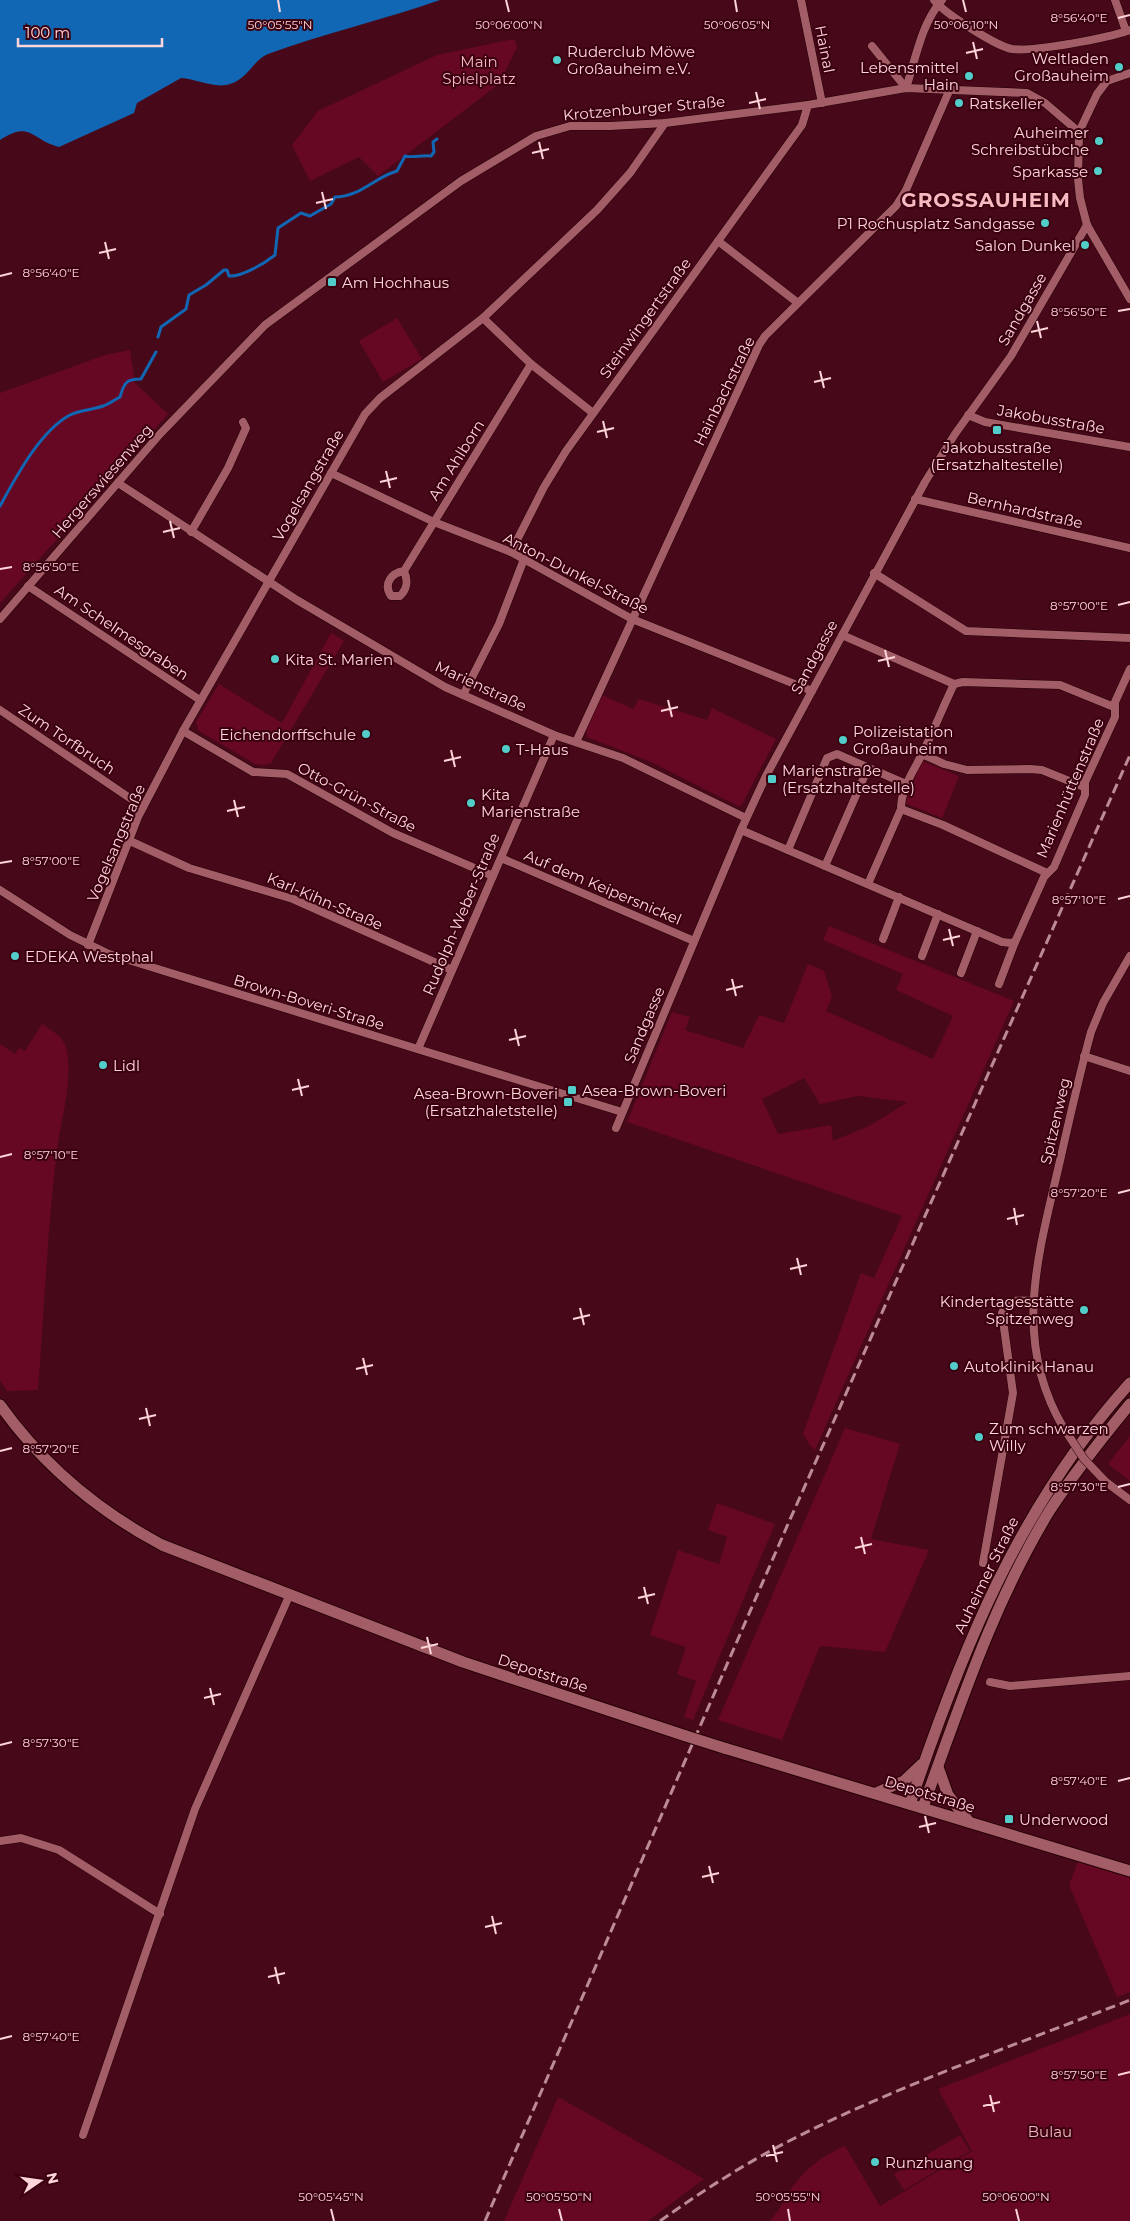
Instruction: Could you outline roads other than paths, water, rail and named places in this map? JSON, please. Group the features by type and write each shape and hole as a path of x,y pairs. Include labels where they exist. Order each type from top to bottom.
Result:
{"main road":[{"name":"Auheimer Straße","path":"910,1804 984,1607 1017,1542 1041,1501 1069,1460 1130,1383"},
{"name":"Auheimer Straße","path":"923,1808 977,1660 1015,1575 1050,1510 1078,1470 1130,1404"},
{"name":"Depotstraße","path":"0,1405 48,1462 77,1488 126,1525 168,1548 463,1662 724,1748 876,1792 1130,1871"},
{"path":"876,1792 904,1781 925,1761"},
{"path":"938,1767 948,1795 969,1822"}],"street":[{"name":"Hainal","path":"801,0 822,102"},
{"path":"906,88 924,32 938,2 964,24 1002,46 1011,48 1039,47 1128,30 1115,0"},
{"path":"872,46 906,88"},
{"path":"1130,73 1107,81 1097,94 1080,132 1078,186 1086,225 1130,299"},
{"name":"Krotzenburger Straße","path":"227,362 265,325 304,294 460,181 530,139 549,131 570,126 665,123 808,105 906,88 1001,90 1027,93 1045,103 1080,132"},
{"name":"Hainbachstraße","path":"576,742 759,345 765,336 896,206 906,190 950,89"},
{"name":"Steinwingertstraße","path":"511,552 554,470 802,126 808,105"},
{"name":"Vogelsangstraße","path":"88,945 143,807 182,730 365,414 375,403 483,318 618,189 665,123"},
{"name":"Sandgasse","path":"616,1128 746,818 812,691 915,499 968,415 1011,356 1086,225"},
{"path":"718,241 798,303"},
{"path":"483,318 531,364 594,412"},
{"name":"Hergerswiesenweg","path":"0,619 118,483 227,362"},
{"name":"Am Ahlborn","path":"404,571 531,364"},
{"name":"Jakobusstraße","path":"968,415 985,422 1130,447"},
{"path":"191,532 233,458 246,428 243,422"},
{"name":"Anton-Dunkel-Straße","path":"331,473 434,522 511,552 632,619 812,691"},
{"name":"Marienstraße","path":"118,483 269,582 445,687 554,735 623,758 746,818"},
{"name":"Bernhardstraße","path":"915,499 1130,548"},
{"path":"463,695 500,624 524,559"},
{"path":"874,573 966,631 1130,638"},
{"name":"Am Schelmesgraben","path":"28,586 200,700"},
{"path":"842,635 954,684 963,682 1060,685 1114,707"},
{"name":"Marienhüttenstraße","path":"999,984 1015,942 1047,873 1054,867 1085,795 1084,787 1115,717 1114,707 1130,669"},
{"path":"868,884 901,808 901,798 906,784 954,684"},
{"name":"Zum Torfbruch","path":"0,710 143,807"},
{"name":"Otto-Grün-Straße","path":"182,730 254,772 287,774 393,833 493,876"},
{"name":"Rudolph-Weber-Straße","path":"418,1049 554,735"},
{"path":"788,850 827,758 837,754 906,784"},
{"path":"922,754 944,764 967,770 1030,769 1049,772 1084,787"},
{"path":"825,866 868,768"},
{"path":"901,808 1047,873"},
{"path":"741,830 977,931 1007,943 1015,942"},
{"name":"Karl-Kihn-Straße","path":"130,841 189,868 287,896 452,970"},
{"name":"Auf dem Keipersnickel","path":"500,858 694,941"},
{"name":"Brown-Boveri-Straße","path":"0,890 88,945 150,967 622,1112"},
{"path":"883,939 899,897"},
{"path":"922,956 938,914"},
{"path":"961,973 977,931"},
{"name":"Spitzenweg","path":"1130,956 1096,1018 1084,1056 1042,1239 1032,1301 1033,1332 1040,1368 1051,1403 1063,1427 1084,1459 1106,1482 1130,1500"},
{"path":"1084,1056 1130,1071"},
{"path":"983,1564 1012,1392 1002,1313 1004,1308 1014,1300 1032,1301"},
{"path":"83,2135 195,1809 290,1594"},
{"path":"990,1682 1010,1686 1130,1676"},
{"path":"0,1840 21,1838 59,1850 160,1914"}],"water":[{"path":"0,0 440,0 268,54 259,60 242,78 230,84 212,85 181,78 137,103 134,113 59,147 31,133 25,132 10,134 0,140"}],"waterway":[{"path":"158,337 161,327 186,309 189,295 206,285 224,270 227,270 229,276 234,276 247,272 275,255 278,228 301,213 310,216 331,204 335,197 352,194 397,171 405,156 431,156 434,152 433,142 437,139"},
{"path":"0,506 13,482 39,443 59,422 70,415 103,406 120,397 126,383 141,379 156,352"}],"railway":[{"path":"485,2221 788,1524 1130,755"},
{"path":"660,2221 739,2169 830,2121 958,2066 1130,2000"}],"place":[{"name":"Ruderclub Möwe Großauheim e.V.","path":"557,60"},
{"name":"Weltladen Großauheim","path":"1119,67"},
{"name":"Lebensmittel Hain","path":"969,76"},
{"name":"Ratskeller","path":"959,103"},
{"name":"Auheimer Schreibstübche","path":"1099,141"},
{"name":"Sparkasse","path":"1098,171"},
{"name":"P1 Rochusplatz Sandgasse","path":"1045,223"},
{"name":"Salon Dunkel","path":"1085,245"},
{"name":"Am Hochhaus","path":"332,282"},
{"name":"Jakobusstraße (Ersatzhaltestelle)","path":"997,430"},
{"name":"Kita St. Marien","path":"275,659"},
{"name":"Eichendorffschule","path":"366,734"},
{"name":"Polizeistation Großauheim","path":"843,740"},
{"name":"T-Haus","path":"506,749"},
{"name":"Marienstraße (Ersatzhaltestelle)","path":"772,779"},
{"name":"Kita Marienstraße","path":"471,803"},
{"name":"EDEKA Westphal","path":"15,956"},
{"name":"Lidl","path":"103,1065"},
{"name":"Asea-Brown-Boveri","path":"572,1090"},
{"name":"Asea-Brown-Boveri (Ersatzhaletstelle)","path":"568,1102"},
{"name":"Kindertagesstätte Spitzenweg","path":"1084,1310"},
{"name":"Autoklinik Hanau","path":"954,1366"},
{"name":"Zum schwarzen Willy","path":"979,1437"},
{"name":"Underwood","path":"1009,1819"},
{"name":"Runzhuang","path":"875,2162"}],"district":[{"name":"GROSSAUHEIM","path":"986,200"}],"park label":[{"name":"Main Spielplatz","path":"479,70"},
{"name":"Bulau","path":"1050,2131"}]}
